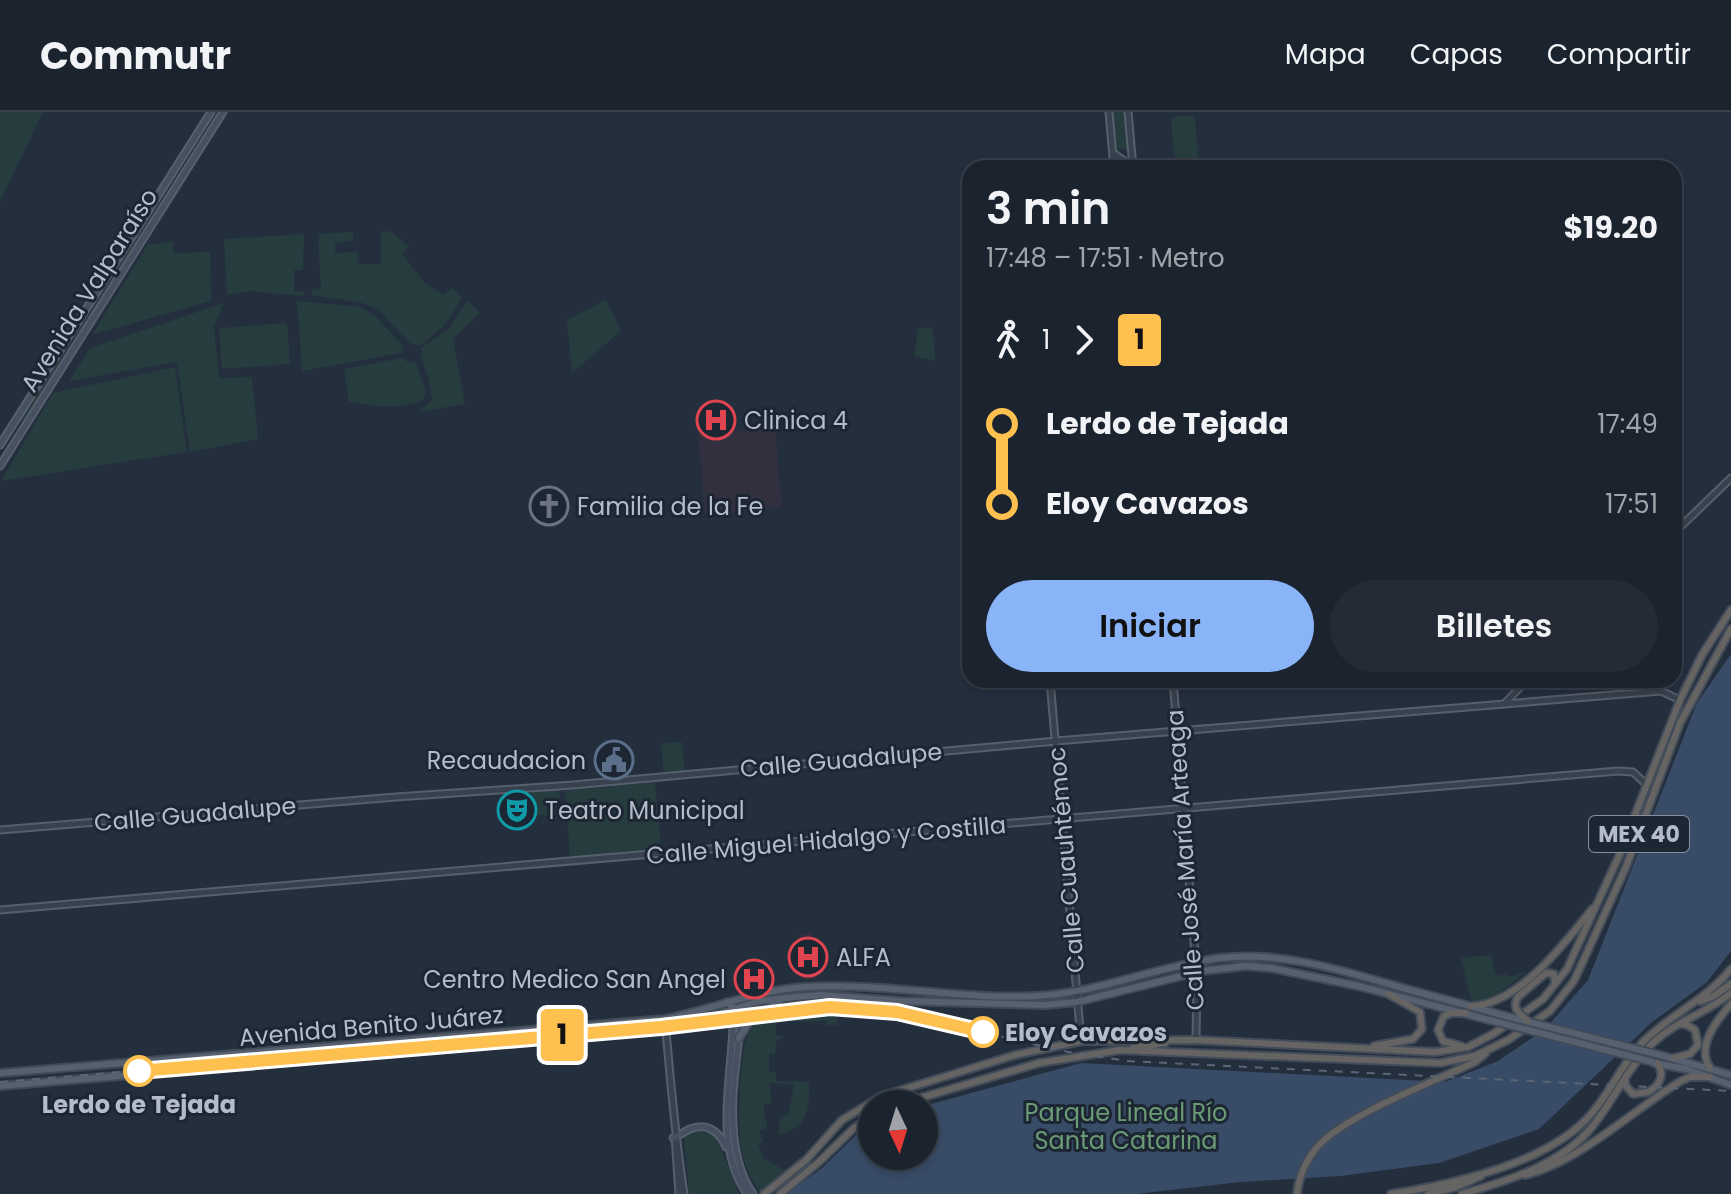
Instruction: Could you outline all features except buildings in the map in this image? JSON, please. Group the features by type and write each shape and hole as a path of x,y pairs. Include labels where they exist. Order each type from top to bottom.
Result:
{"highway":[{"name":"MEX 40","path":"764,1194 806,1160 842,1120 882,1096 1015,1055 1081,1041 1177,1040 1435,1052 1468,1047 1531,1010 1554,988 1567,969 1599,901 1680,700 1702,655 1731,610"},
{"name":"MEX 40","path":"938,1093 1039,1063 1120,1050 1440,1063 1462,1060 1488,1051 1542,1017 1563,997 1580,973 1626,867 1685,712 1731,629"},
{"path":"1663,743 1685,712"},
{"path":"1471,1006 1503,997 1548,961 1599,901"},
{"path":"1428,1194 1456,1187 1537,1154 1569,1135 1591,1114 1621,1068 1644,1041 1696,1003 1731,969"},
{"path":"1528,1021 1515,1008 1518,997 1548,972 1555,976 1554,988"},
{"path":"1696,1003 1731,984"},
{"path":"1462,1194 1546,1162 1579,1140 1593,1126 1651,1045 1677,1025 1731,993"},
{"path":"1362,1048 1413,1039 1422,1029 1420,1012 1388,994"},
{"path":"1710,1068 1705,1056 1708,1040 1715,1023 1731,1004"},
{"path":"1466,1013 1444,1016 1438,1033 1446,1043 1468,1047"},
{"path":"1673,1058 1692,1053 1698,1042 1693,1028 1677,1025"},
{"path":"1120,1050 1177,1040"},
{"path":"1297,1194 1306,1163 1327,1137 1368,1113 1475,1062 1488,1051"},
{"path":"1626,1076 1630,1093 1648,1092 1661,1078 1662,1070 1655,1063"},
{"path":"1513,1177 1534,1173 1559,1162 1681,1081 1690,1077 1710,1077"},
{"path":"780,1194 858,1125"},
{"path":"1391,1194 1495,1169"}],"main road":[{"name":"Avenida Valparaíso","path":"0,445 211,112"},
{"name":"Avenida Valparaíso","path":"0,466 223,112"},
{"name":"Avenida Benito Juárez","path":"0,1073 665,1019 745,996 782,989 820,987 1023,996 1077,992 1196,962 1258,957 1369,978 1731,1075"},
{"name":"Avenida Benito Juárez","path":"0,1086 666,1030 744,1006 820,995 1021,1005 1077,1002 1197,972 1246,966 1271,968 1358,986 1731,1085"},
{"path":"1358,986 1369,978"},
{"path":"745,996 733,1135 742,1182 753,1194"},
{"path":"739,1038 752,1018 784,998"},
{"path":"727,1002 742,1022"},
{"path":"714,1015 725,1018 733,1027 728,1152"},
{"path":"676,1137 692,1128 708,1128 722,1137 747,1194"}],"street":[{"path":"1109,112 1112,160"},
{"path":"1128,112 1129,160"},
{"path":"1113,153 1122,160"},
{"path":"1682,525 1731,478"},
{"name":"Calle Cuauhtémoc","path":"1051,688 1081,1041"},
{"name":"Calle José María Arteaga","path":"1174,688 1197,972 1196,1040"},
{"path":"1505,703 1519,688"},
{"name":"Calle Guadalupe","path":"0,830 573,785 1505,703 1661,691 1680,700"},
{"name":"Calle Miguel Hidalgo y Costilla","path":"0,910 1618,771 1633,772 1647,785"},
{"path":"665,1019 681,1194"}],"shaded area":[{"path":"775,428 782,507 705,514 698,434"},
{"name":"ALFA","path":"812,932 817,979 803,980 799,934"}],"green space":[{"path":"0,112 43,112 0,201"},
{"path":"1112,112 1127,112 1129,149 1115,150"},
{"path":"1195,116 1198,160 1174,160 1171,118"},
{"path":"154,207 159,211 78,338 72,339"},
{"path":"391,231 409,247 402,254 425,283 443,295 453,288 462,298 445,325 420,346 410,343 378,310 363,303 311,295 312,290 321,289 318,234 353,232 353,241 335,243 335,253 357,252 358,264 381,264 381,232"},
{"path":"304,234 303,270 294,270 294,291 304,291 304,296 247,291 227,295 224,239"},
{"path":"173,242 173,253 210,252 211,301 92,335 148,244"},
{"path":"467,300 480,313 453,339 465,404 419,412 432,400 421,348 449,329"},
{"path":"606,300 621,331 572,373 567,320"},
{"path":"297,301 361,307 375,316 404,347 401,353 302,371"},
{"path":"224,303 214,327 219,378 252,377 258,439 190,452 177,362 69,381 90,348"},
{"path":"287,323 290,364 222,369 219,328"},
{"path":"931,327 935,361 914,356 918,329"},
{"path":"67,343 71,345 70,352 23,423 19,419"},
{"path":"402,358 409,363 416,362 426,393 423,400 396,406 349,402 344,369"},
{"path":"175,367 187,452 1,481 53,393"},
{"path":"682,742 685,772 664,774 661,743"},
{"path":"655,782 661,848 570,858 565,791"},
{"path":"559,788 561,814 533,816 531,791"},
{"path":"1491,955 1496,976 1506,974 1508,977 1527,971 1495,995 1472,1003 1461,958"},
{"path":"839,1006 837,1025 827,1025 827,1021 776,1019 776,1035 782,1038 776,1042 775,1054 769,1054 769,1071 776,1072 776,1081 809,1082 809,1100 802,1122 779,1134 779,1120 789,1114 794,1085 769,1083 772,1104 763,1104 767,1128 759,1130 763,1142 758,1144 764,1160 790,1170 760,1193 746,1165 740,1138 740,1083 747,1039 763,1017"},
{"path":"699,1131 717,1138 739,1194 689,1194 684,1139 687,1134"}],"water":[{"name":"Parque Lineal Río Santa Catarina","path":"1731,654 1731,951 1707,982 1651,1023 1539,1129 1439,1163 1340,1176 1240,1182 1136,1194 786,1194 822,1168 858,1134 858,1170 938,1170 938,1102 1081,1063 1445,1082 1498,1061 1545,1029 1588,980 1697,703"}],"railway":[{"path":"0,1082 661,1027 830,1007 897,1012 1063,1051 1127,1061 1731,1091"}],"metro line":[{"name":"1","path":"139,1071 661,1027 830,1007 897,1012 983,1032"}],"place":[{"name":"Clinica 4","path":"716,420"},
{"name":"Familia de la Fe","path":"549,506"},
{"name":"Recaudacion","path":"614,760"},
{"name":"Teatro Municipal","path":"517,810"},
{"name":"ALFA","path":"808,957"},
{"name":"Centro Medico San Angel","path":"754,979"},
{"name":"Eloy Cavazos","path":"983,1032"},
{"name":"Lerdo de Tejada","path":"139,1071"}]}
